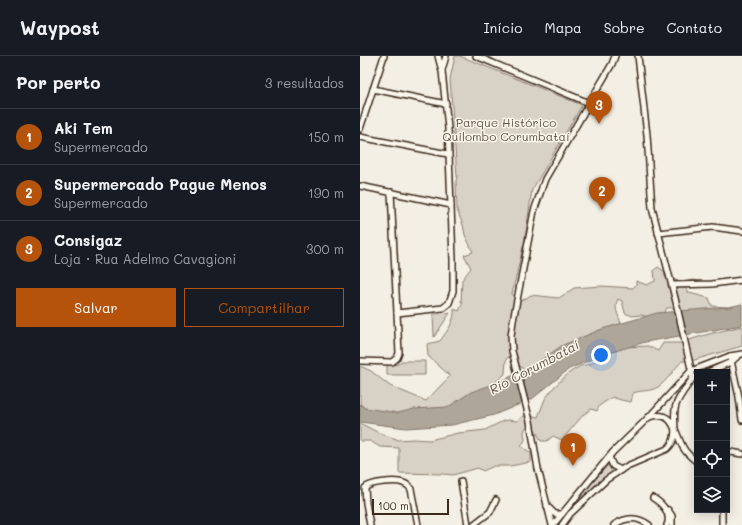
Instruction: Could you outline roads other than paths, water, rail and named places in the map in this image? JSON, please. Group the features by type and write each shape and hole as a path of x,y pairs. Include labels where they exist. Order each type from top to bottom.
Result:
{"street":[{"path":"360,129 384,56"},
{"path":"397,312 443,308 449,303 453,291 454,284 446,104 442,70 438,56"},
{"path":"442,70 446,56"},
{"path":"476,56 589,103"},
{"path":"552,525 546,504 530,421 512,351 513,321 534,210 545,179 612,64 615,56"},
{"path":"638,56 648,135 652,208 676,302 691,371 694,376"},
{"path":"373,89 446,104"},
{"path":"360,137 448,154"},
{"path":"360,186 451,204"},
{"path":"360,361 389,363 396,359 399,353 391,192"},
{"path":"658,233 713,227 742,231"},
{"path":"672,286 712,284 742,280"},
{"path":"552,525 609,457 649,417 691,371 730,356 741,355"},
{"path":"715,369 732,362 741,355"},
{"path":"730,356 739,397 742,420"},
{"path":"562,525 570,514 600,485 621,470 667,449 672,445 675,437 674,426 676,403 694,379"},
{"path":"649,417 656,415 664,416 674,426 684,450 694,459"},
{"path":"730,452 742,454"},
{"path":"609,457 613,466 621,470"},
{"path":"461,481 468,525"},
{"path":"370,525 366,503 366,488 368,485 400,482 408,486 411,490 418,525"},
{"path":"653,498 661,503 670,512 672,525"},
{"path":"473,525 490,512 496,500"},
{"path":"661,503 668,516 668,522 666,525"},
{"path":"546,504 555,514 561,515 577,508"},
{"path":"722,513 722,525"},
{"path":"614,525 625,519 633,518 642,520 649,525"}],"water":[{"name":"Rio Corumbataí","path":"742,304 742,325 645,342 602,355 569,369 532,399 494,415 452,425 406,428 360,422 360,404 365,408 398,413 414,409 448,407 471,392 497,383 531,367 563,345 602,329 657,313 729,307"}],"place":[{"name":"Consigaz","path":"599,124"},
{"name":"Supermercado Pague Menos","path":"602,210"},
{"name":"Aki Tem","path":"573,466"}],"park label":[{"name":"Parque Histórico Quilombo Corumbataí","path":"506,130"}]}
